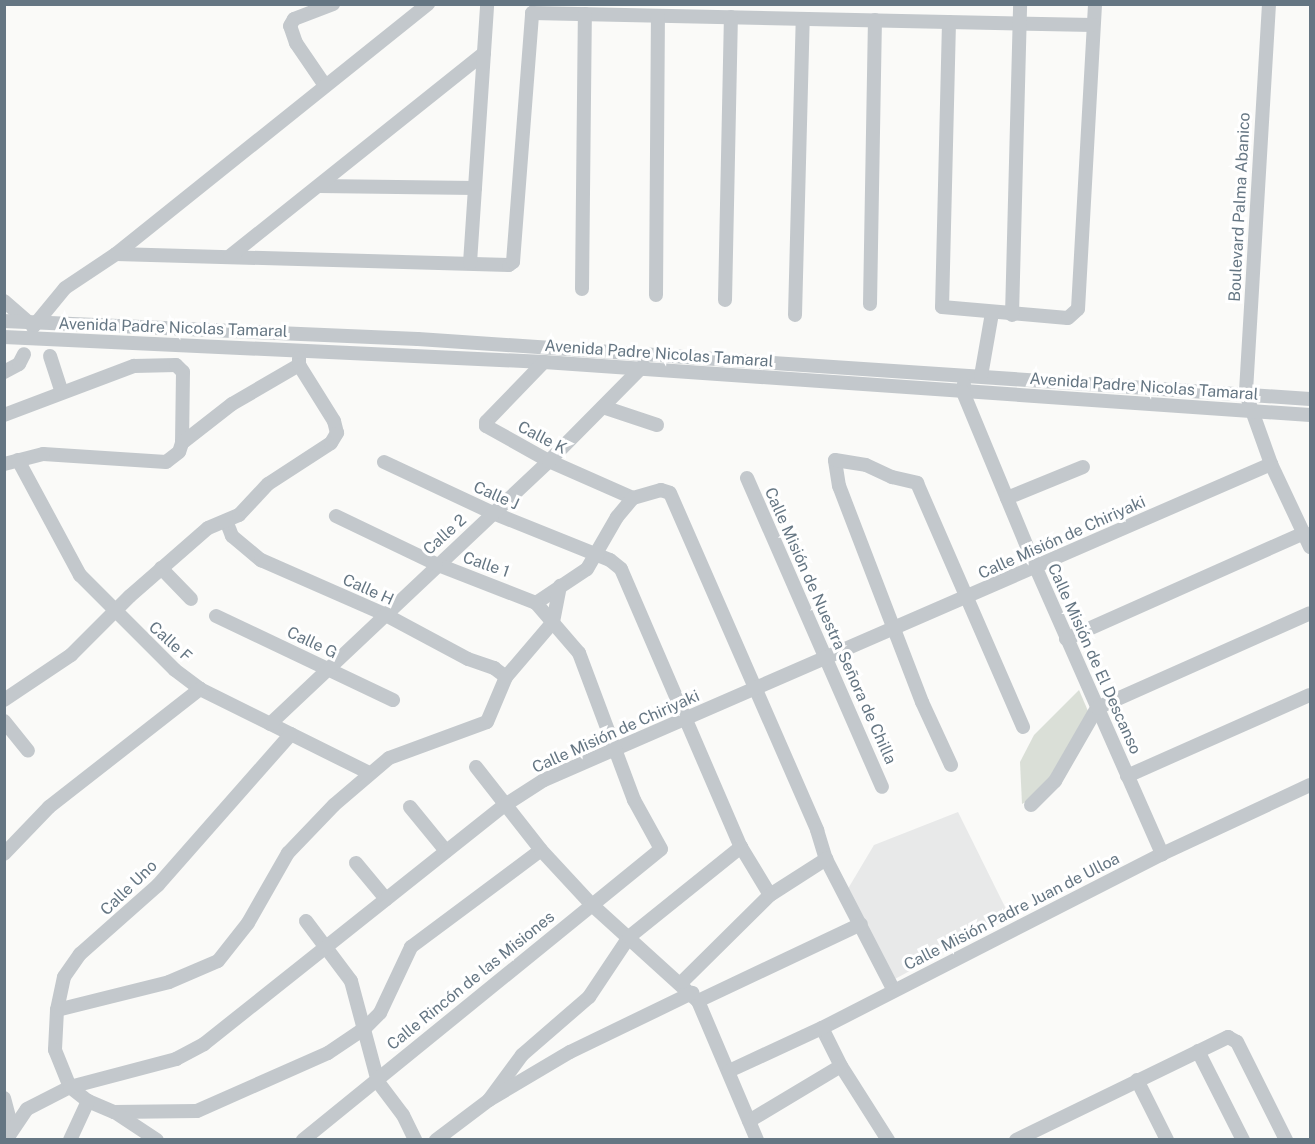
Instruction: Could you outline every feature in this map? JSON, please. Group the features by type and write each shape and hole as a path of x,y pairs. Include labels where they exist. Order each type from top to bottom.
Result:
{"street":[{"path":"324,84 296,43 290,26 294,20 333,4"},
{"path":"30,322 65,288 116,254 324,84 428,4"},
{"path":"470,263 487,4"},
{"path":"1012,315 1020,4"},
{"path":"949,22 942,302 947,310 1068,318 1078,309 1095,4"},
{"name":"Boulevard Palma Abanico","path":"1269,4 1246,394 1250,411 1271,464 1311,547"},
{"path":"116,254 508,265 513,262 532,13 1093,25"},
{"path":"582,289 585,14"},
{"path":"656,295 657,16"},
{"path":"725,300 731,17"},
{"path":"795,315 803,19"},
{"path":"870,304 875,20"},
{"path":"230,256 484,53"},
{"path":"319,186 475,188"},
{"path":"4,301 30,322 33,338"},
{"path":"981,376 992,313"},
{"name":"Avenida Padre Nicolas Tamaral","path":"4,321 654,353 1311,399"},
{"name":"Avenida Padre Nicolas Tamaral","path":"4,337 544,362 1311,415"},
{"path":"4,700 71,655 161,568 208,528 227,523 268,484 331,443 337,433 334,421 299,365 300,350"},
{"name":"Calle 2","path":"270,724 436,564 549,461 654,353"},
{"path":"4,372 19,364 24,354"},
{"path":"50,356 62,392"},
{"name":"Calle K","path":"544,362 486,422 490,430 549,461 633,498"},
{"path":"4,415 134,366 176,365 183,372 182,443 178,452 166,462 43,454 11,462"},
{"path":"182,443 232,404 299,365"},
{"name":"Calle Misión de El Descanso","path":"964,376 963,392 1035,568 1162,854"},
{"path":"603,407 657,425"},
{"path":"951,765 839,486 835,460 867,465 892,477 917,483 1023,727"},
{"name":"Calle F","path":"11,462 80,575 145,644 200,689 369,773"},
{"name":"Calle J","path":"384,462 493,513 596,555 621,569 683,719 741,847 770,896"},
{"name":"Calle Misión de Chiriyaki","path":"9,1134 27,1109 70,1086 186,1056 505,805 544,780 1271,464"},
{"path":"1007,498 1083,467"},
{"name":"Calle Misión de Nuestra Señora de Chilla","path":"747,478 882,787"},
{"path":"536,603 587,568 617,517 633,498 666,490 817,830 826,859 894,991"},
{"name":"Calle 1","path":"336,516 436,564 536,603 579,653 634,800 661,849"},
{"name":"Calle H","path":"227,523 232,536 261,560 384,614 506,677"},
{"path":"1066,639 1304,533"},
{"path":"161,568 191,599"},
{"path":"57,1010 148,988 218,961 248,923 288,853 369,773 389,758 426,742 482,727 506,677 553,622 561,586"},
{"path":"1031,805 1055,781 1097,708 1311,613"},
{"name":"Calle G","path":"216,616 393,700"},
{"path":"4,854 49,807 200,689"},
{"path":"1127,776 1311,695"},
{"path":"4,721 27,751"},
{"name":"Calle Uno","path":"70,1086 55,1050 57,1010 64,977 80,954 158,885 291,734"},
{"path":"476,767 541,850 591,904 682,982 695,997 757,1140"},
{"name":"Calle Misión Padre Juan de Ulloa","path":"729,1071 822,1028 1162,854 1311,785"},
{"path":"410,807 446,851"},
{"path":"489,1100 522,1055 589,997 629,937 741,847"},
{"name":"Calle Rincón de las Misiones","path":"303,1140 378,1082 591,904 661,849"},
{"path":"114,1112 196,1111 328,1053 365,1028 387,1001 397,970 411,947 541,850"},
{"path":"682,982 770,896 826,859"},
{"path":"356,863 386,898"},
{"path":"306,921 351,981 378,1082 404,1115 415,1140"},
{"path":"436,1140 489,1100 570,1052 861,924"},
{"path":"822,1028 841,1066 888,1140"},
{"path":"1016,1140 1198,1051 1233,1037 1286,1140"},
{"path":"1198,1051 1243,1140"},
{"path":"749,1121 841,1066"},
{"path":"1137,1080 1167,1140"},
{"path":"70,1086 88,1101 114,1112 157,1140"},
{"path":"4,1098 9,1134"},
{"path":"70,1140 88,1101"}],"shaded area":[{"path":"1079,690 1088,711 1040,794 1022,804 1020,762 1034,735"},
{"path":"958,812 1010,917 893,980 846,892 874,845"}]}
